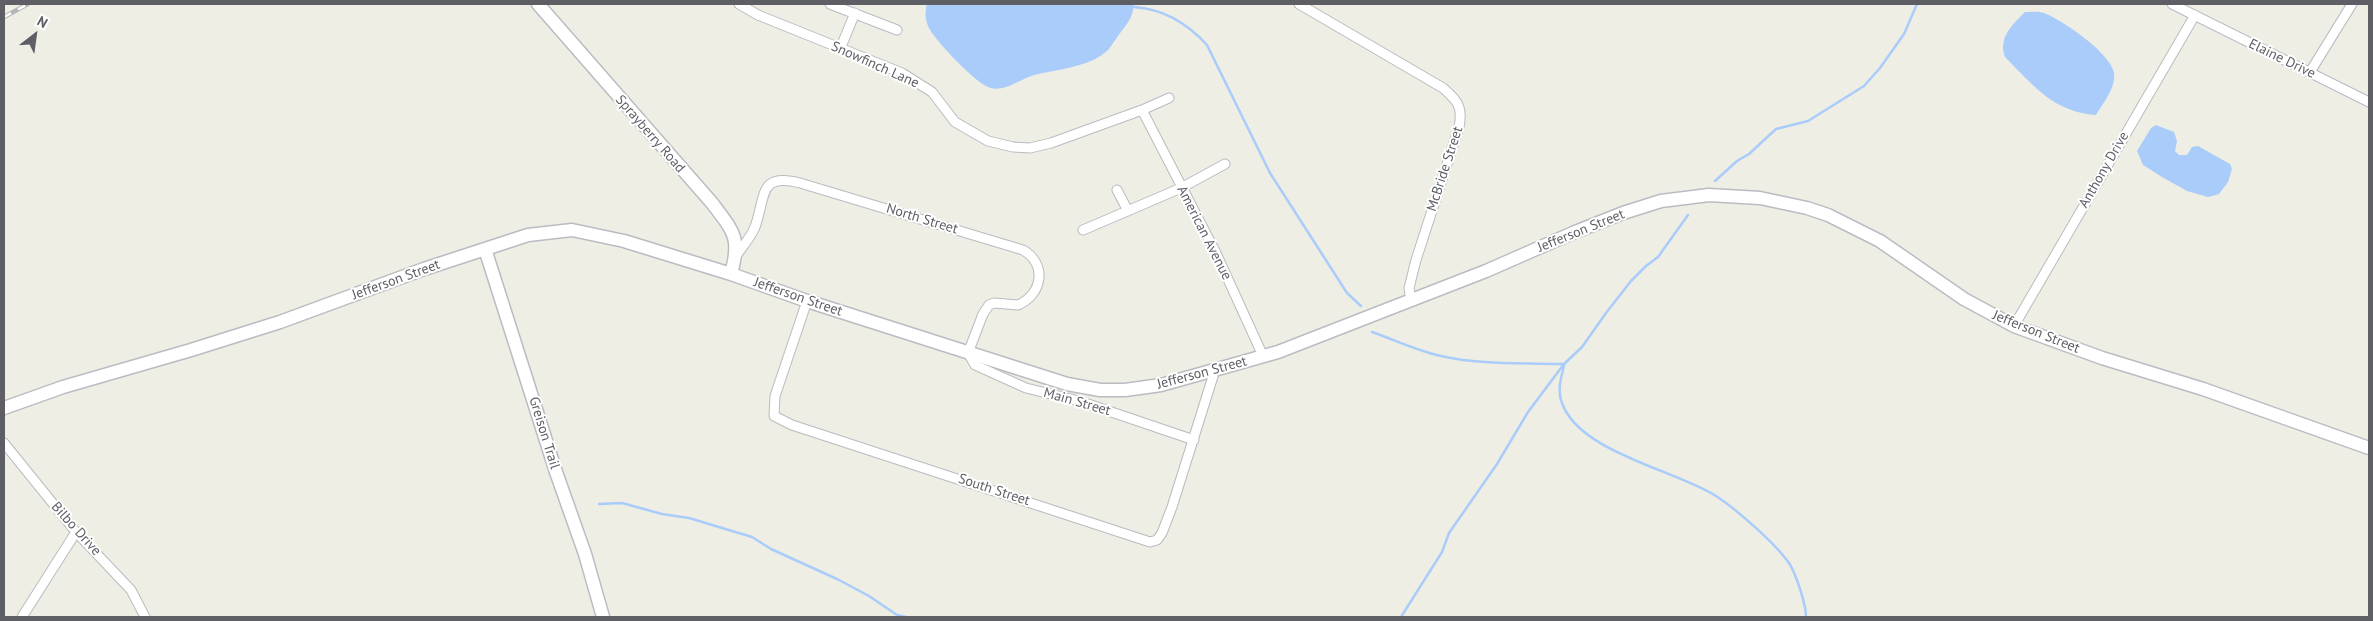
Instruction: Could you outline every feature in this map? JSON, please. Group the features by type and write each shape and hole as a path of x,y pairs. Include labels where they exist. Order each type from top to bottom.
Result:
{"street":[{"name":"Sprayberry Road","path":"538,4 730,226 736,242 736,256 731,274"},
{"name":"Snowfinch Lane","path":"739,4 758,15 902,74 932,92 956,122 988,141 1013,147 1030,148 1051,143 1142,110 1169,98"},
{"path":"830,4 897,30"},
{"name":"McBride Street","path":"1299,4 1443,88 1454,98 1462,112 1416,260 1409,288 1411,301"},
{"name":"Elaine Drive","path":"2172,4 2369,102"},
{"path":"2310,72 2352,4"},
{"path":"840,49 855,13"},
{"name":"Anthony Drive","path":"2014,326 2195,15"},
{"name":"American Avenue","path":"1142,110 1216,253 1263,356"},
{"path":"1083,230 1181,188 1225,164"},
{"name":"North Street","path":"736,256 754,229 766,189 770,183 777,179 800,183 1023,250 1031,255 1037,264 1040,274 1037,286 1032,295 1018,305 1000,302 989,305 983,314 968,353"},
{"path":"1117,190 1128,212"},
{"name":"Jefferson Street","path":"4,408 63,387 280,322 528,235 572,230 624,241 731,274 807,301 1067,384 1100,390 1126,390 1161,385 1215,370 1338,331 1623,213 1661,201 1709,195 1760,198 1807,208 1828,215 1880,241 1964,300 2014,326 2102,358 2203,389 2369,448"},
{"name":"Greison Trail","path":"485,249 556,472 585,554 603,617"},
{"name":"South Street","path":"807,301 775,396 774,416 792,425 1150,542 1157,540 1162,533 1194,440 1215,370"},
{"name":"Main Street","path":"968,353 975,365 1026,388 1079,401 1194,440"},
{"name":"Bilbo Drive","path":"4,443 76,532 131,590 145,617"},
{"path":"22,617 76,532"}],"water":[{"path":"927,4 1134,4 1129,21 1109,49 1101,55 1083,64 1031,76 999,89 988,87 974,77 955,60 931,32 927,23"},
{"path":"2025,12 2044,13 2062,23 2085,38 2111,65 2114,73 2113,84 2096,115 2081,113 2056,103 2035,87 2005,57 2003,44 2005,38 2011,27"},
{"path":"2156,125 2174,132 2177,141 2175,151 2179,155 2187,155 2192,147 2198,146 2230,164 2232,169 2228,182 2219,194 2208,197 2187,191 2143,165 2137,151 2151,128"}],"waterway":[{"path":"1715,181 1737,161 1749,154 1776,129 1808,121 1864,86 1880,68 1904,34 1917,4"},
{"path":"1134,7 1145,8 1174,18 1207,45 1270,173 1347,293 1361,306"},
{"path":"1401,617 1442,552 1449,533 1497,464 1528,412 1564,364 1582,347 1631,281 1658,257 1688,215"},
{"path":"1372,332 1423,351 1456,359 1502,363 1564,364"},
{"path":"1564,366 1560,393 1562,403 1572,420 1587,435 1607,447 1716,496 1744,518 1765,536 1789,563 1800,589 1806,617"},
{"path":"599,504 622,503 662,514 689,518 752,537 771,549 869,596 897,615 906,617"}],"railway":[{"path":"4,17 28,4"}]}
